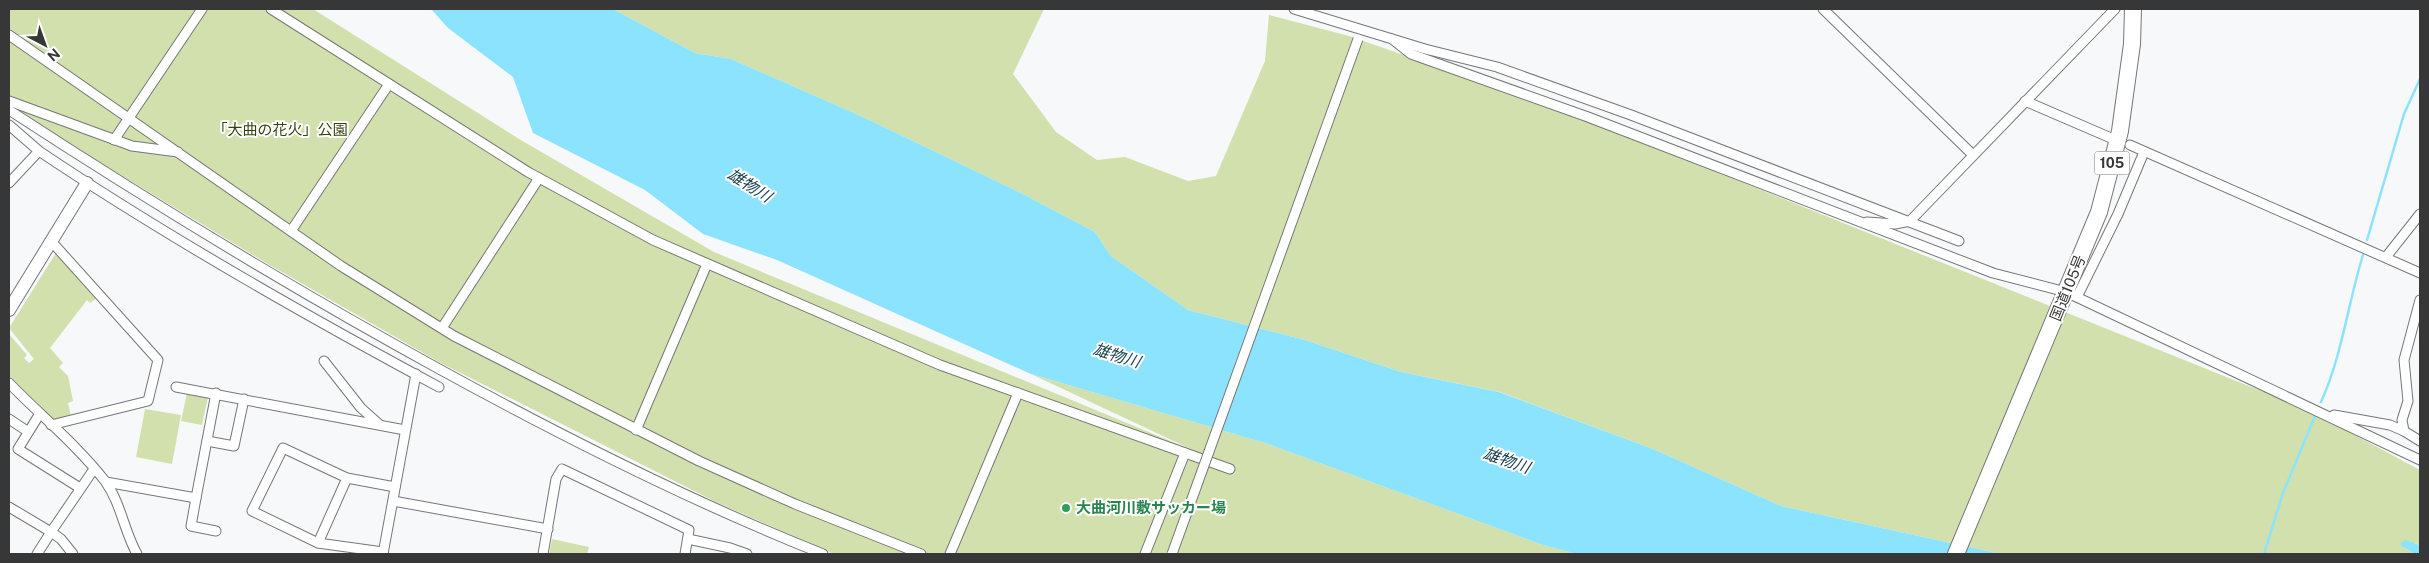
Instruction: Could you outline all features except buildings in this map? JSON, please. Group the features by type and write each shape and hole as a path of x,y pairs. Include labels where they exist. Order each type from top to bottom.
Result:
{"highway":[{"name":"国道105号","path":"1956,554 2058,310 2072,294 2099,212 2120,131 2132,44 2133,9"}],"street":[{"path":"114,140 202,9"},
{"path":"270,9 539,178 653,240 898,347 1230,470"},
{"path":"1294,9 1359,34 1392,39 1497,67 1631,115 1811,186 1910,221 1959,241"},
{"path":"1823,9 1973,155"},
{"path":"1863,223 1871,221 1895,224 1910,221 2116,9"},
{"path":"1172,554 1359,34"},
{"path":"9,36 129,117 341,266 442,328 636,430 795,504 921,554"},
{"path":"1392,39 1411,54 1588,117 1993,273 2072,294 2330,415 2420,460"},
{"path":"291,231 389,84"},
{"path":"9,101 132,146 179,152"},
{"path":"2025,102 2111,138"},
{"path":"9,110 198,231 364,328 577,443 702,502 823,554"},
{"path":"9,126 39,151 87,183 258,286 439,387"},
{"path":"2130,145 2420,273"},
{"path":"9,183 39,151"},
{"path":"2072,294 2118,214 2144,152"},
{"path":"442,328 539,178"},
{"path":"9,310 87,183"},
{"path":"2386,257 2420,214"},
{"path":"50,241 158,360 148,401 51,425"},
{"path":"636,430 707,264"},
{"path":"2404,432 2402,420 2408,401 2404,360 2420,300"},
{"path":"324,361 361,408 379,424"},
{"path":"395,487 347,478 283,448 252,511 318,544 383,553 416,374"},
{"path":"9,383 106,482 123,515 131,544 137,554"},
{"path":"176,387 405,430"},
{"path":"216,393 191,526 216,531"},
{"path":"950,554 1018,393"},
{"path":"207,441 234,446 244,399"},
{"path":"39,415 27,431 18,449 80,488"},
{"path":"2330,415 2348,416 2390,425 2420,441"},
{"path":"9,419 27,431"},
{"path":"1145,554 1184,453"},
{"path":"37,554 94,469"},
{"path":"543,554 556,479 562,469 689,530 685,554"},
{"path":"318,544 347,478"},
{"path":"106,482 196,498"},
{"path":"393,501 548,529"},
{"path":"9,506 61,539 73,554"},
{"path":"688,539 748,554"}],"green space":[{"name":"「大曲の花火」公園","path":"9,9 313,9 519,139 714,252 1197,452 1031,374 1265,443 1543,545 1577,554 834,554 716,502 439,362 268,264 71,145 9,104"},
{"path":"613,9 1044,9 1013,74 1056,132 1097,160 1125,157 1188,181 1216,176 1265,61 1269,15 1349,36 1565,111 2306,409 2420,470 2420,545 2415,543 2401,546 2415,554 2001,554 1781,506 1653,449 1500,392 1401,372 1305,340 1188,310 1111,256 1095,232 1019,192 863,117 731,59 695,53"},
{"path":"56,253 97,298 90,303 87,300 50,348 63,363 59,367 68,376 73,401 68,403 71,416 54,420 9,377 9,334 27,355 24,358 29,363 34,359 9,328"},
{"path":"187,393 208,397 202,425 181,421"},
{"path":"145,409 181,415 172,464 136,457"},
{"path":"552,539 589,547 587,554 549,554"}],"water":[{"name":"雄物川","path":"431,9 613,9 695,53 731,59 863,117 1019,192 1095,232 1111,256 1188,310 1305,340 1401,372 1499,392 1653,449 1781,506 2001,554 1577,554 1543,545 1265,443 1031,374 777,260 703,234 645,190 533,133 513,77 448,28"},
{"path":"2405,540 2420,545 2420,554 2415,554 2401,546 2401,543"}],"waterway":[{"path":"2367,240 2404,114 2420,79"},
{"path":"2321,402 2340,348 2363,255"},
{"path":"2264,554 2283,493 2315,416"}],"place":[{"name":"大曲河川敷サッカー場","path":"1066,508"}]}
